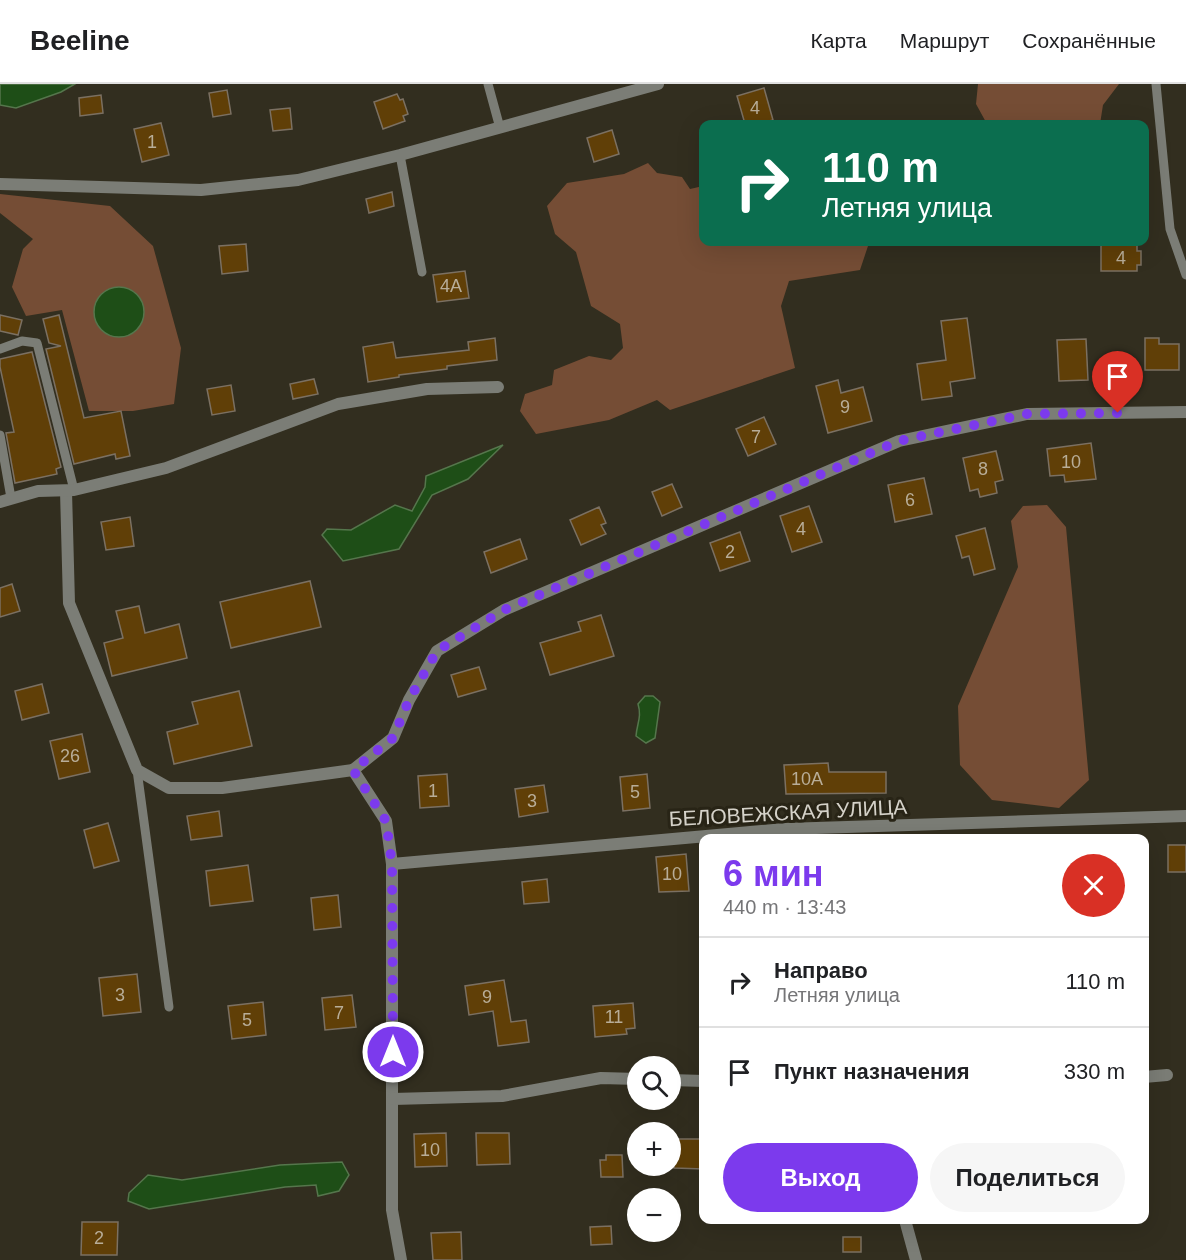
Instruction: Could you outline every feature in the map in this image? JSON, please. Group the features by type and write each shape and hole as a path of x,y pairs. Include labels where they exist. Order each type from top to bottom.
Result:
{"street":[{"path":"0,184 201,190 298,180 400,155 658,84"},
{"path":"5,500 38,490 70,491 166,468 338,404 427,389 498,387"},
{"path":"70,491 69,603 137,770 169,788 222,788 353,770 393,738 409,700 437,651 515,606 899,441 1027,414 1186,412"},
{"path":"353,770 386,821 392,864 392,1210 401,1260"},
{"name":"БЕЛОВЕЖСКАЯ УЛИЦА","path":"729,834 785,829 1186,816"},
{"name":"БЕЛОВЕЖСКАЯ УЛИЦА","path":"392,864 699,837"},
{"path":"1149,1077 1167,1075"},
{"path":"393,1099 502,1096 602,1078 627,1079"},
{"path":"681,1080 699,1081"},
{"path":"905,1224 916,1260"}],"lane":[{"path":"488,84 500,128"},
{"path":"1156,84 1170,229 1186,275"},
{"path":"400,155 422,272"},
{"path":"0,350 22,341 37,343 70,491"},
{"path":"0,435 5,500"},
{"path":"137,770 169,1007"}],"shaded area":[{"path":"0,84 75,84 61,92 16,108 0,105"},
{"path":"978,84 1119,84 1103,105 1101,120 985,120 976,104"},
{"path":"648,163 657,173 682,177 690,189 699,187 699,246 868,246 860,270 789,281 781,306 795,368 670,410 657,400 609,420 536,434 520,411 525,394 552,385 554,370 589,356 611,360 623,348 620,324 591,306 576,252 555,234 547,206 567,183 624,174"},
{"path":"0,194 110,206 153,246 181,348 174,404 133,411 89,411 62,310 26,316 12,287 23,249 33,239 0,213"},
{"path":"119,287 133,291 140,298 144,312 140,326 133,333 119,337 105,333 98,326 94,312 98,298 105,291"},
{"path":"503,445 468,479 432,495 399,549 343,561 322,535 327,529 351,530 395,505 412,511 425,487 426,476"},
{"path":"1047,505 1066,527 1089,780 1059,808 992,800 960,765 958,706 1018,567 1011,521 1023,506"},
{"path":"645,696 653,696 660,702 655,738 646,743 636,736 638,704"},
{"path":"342,1162 349,1175 339,1191 318,1196 316,1185 285,1187 149,1209 128,1201 129,1193 148,1175 182,1180 280,1165"}],"building":[{"path":"764,88 773,120 744,120 737,96"},
{"path":"227,90 231,114 213,117 209,93"},
{"path":"397,94 400,100 403,99 408,114 403,116 405,121 383,129 374,102"},
{"path":"101,95 103,113 80,116 79,98"},
{"path":"290,108 292,129 273,131 270,110"},
{"path":"161,123 169,155 142,162 134,129"},
{"path":"612,130 619,154 594,162 587,138"},
{"path":"392,192 394,206 369,213 366,199"},
{"path":"246,244 248,271 222,274 219,246"},
{"path":"1101,246 1137,246 1137,251 1141,251 1141,265 1137,265 1137,271 1101,271"},
{"path":"465,271 469,298 437,302 433,275"},
{"path":"0,315 22,320 18,335 0,331"},
{"path":"59,315 84,418 121,411 130,456 116,459 115,454 74,464 46,349 61,346 49,343 43,319"},
{"path":"967,318 975,378 950,382 952,396 922,400 917,364 946,360 941,321"},
{"path":"495,338 497,360 447,366 447,369 399,375 399,377 368,382 363,347 393,342 396,358 469,350 468,342"},
{"path":"1145,338 1159,338 1159,344 1179,344 1179,370 1145,370"},
{"path":"1086,339 1088,380 1059,381 1057,340"},
{"path":"32,352 61,467 56,469 57,474 15,483 6,433 14,432 0,359"},
{"path":"314,379 318,394 293,399 290,384"},
{"path":"838,380 841,393 863,387 872,421 828,433 816,386"},
{"path":"231,385 235,411 212,415 207,389"},
{"path":"764,417 776,444 748,456 736,429"},
{"path":"1091,443 1096,479 1065,482 1064,475 1050,476 1047,449"},
{"path":"996,451 1003,480 995,482 997,493 980,497 978,489 970,491 963,458"},
{"path":"924,478 932,514 895,522 888,485"},
{"path":"672,484 682,507 662,516 652,492"},
{"path":"809,506 822,542 792,552 780,516"},
{"path":"599,507 606,523 601,525 606,534 581,545 570,520"},
{"path":"130,517 134,546 106,550 101,522"},
{"path":"985,528 995,569 974,575 969,556 962,558 956,536"},
{"path":"740,532 750,561 720,571 710,543"},
{"path":"520,539 527,559 491,573 484,552"},
{"path":"310,581 321,627 231,648 220,602"},
{"path":"12,584 20,611 0,617 0,588"},
{"path":"139,606 145,633 179,624 187,658 112,676 104,643 123,638 116,611"},
{"path":"601,615 614,656 550,675 540,643 581,631 578,622"},
{"path":"479,667 486,689 458,697 451,675"},
{"path":"42,684 49,713 22,720 15,691"},
{"path":"239,691 252,746 174,764 167,732 198,724 192,702"},
{"path":"82,734 90,772 59,779 50,741"},
{"path":"828,763 829,772 886,772 886,793 786,794 784,765"},
{"path":"447,774 449,806 420,808 418,776"},
{"path":"647,774 650,808 623,811 620,777"},
{"path":"544,785 548,812 519,817 515,789"},
{"path":"219,811 222,836 191,840 187,816"},
{"path":"108,823 119,861 94,868 84,830"},
{"path":"1168,845 1186,845 1186,872 1168,872"},
{"path":"686,854 689,891 659,892 656,857"},
{"path":"248,865 253,901 210,906 206,871"},
{"path":"547,879 549,902 524,904 522,882"},
{"path":"338,895 341,927 314,930 311,898"},
{"path":"137,974 141,1012 103,1016 99,978"},
{"path":"504,980 511,1022 526,1020 529,1042 498,1046 493,1011 469,1015 465,986"},
{"path":"352,995 356,1027 325,1030 322,998"},
{"path":"263,1002 266,1035 232,1039 228,1006"},
{"path":"633,1003 635,1028 626,1029 627,1034 595,1037 593,1006"},
{"path":"446,1133 447,1166 415,1167 414,1134"},
{"path":"476,1133 509,1133 510,1164 477,1165"},
{"path":"681,1139 699,1139 699,1169 681,1168"},
{"path":"606,1155 622,1155 623,1177 601,1177 600,1160 606,1160"},
{"path":"82,1222 118,1222 117,1255 81,1255"},
{"path":"611,1226 612,1244 591,1245 590,1227"},
{"path":"461,1232 462,1260 433,1260 431,1233"},
{"path":"843,1237 861,1237 861,1252 843,1252"}],"route":[{"path":"393,1052 392,864 386,821 353,770 393,738 409,700 437,651 504,610 899,441 1027,414 1118,413"}]}
